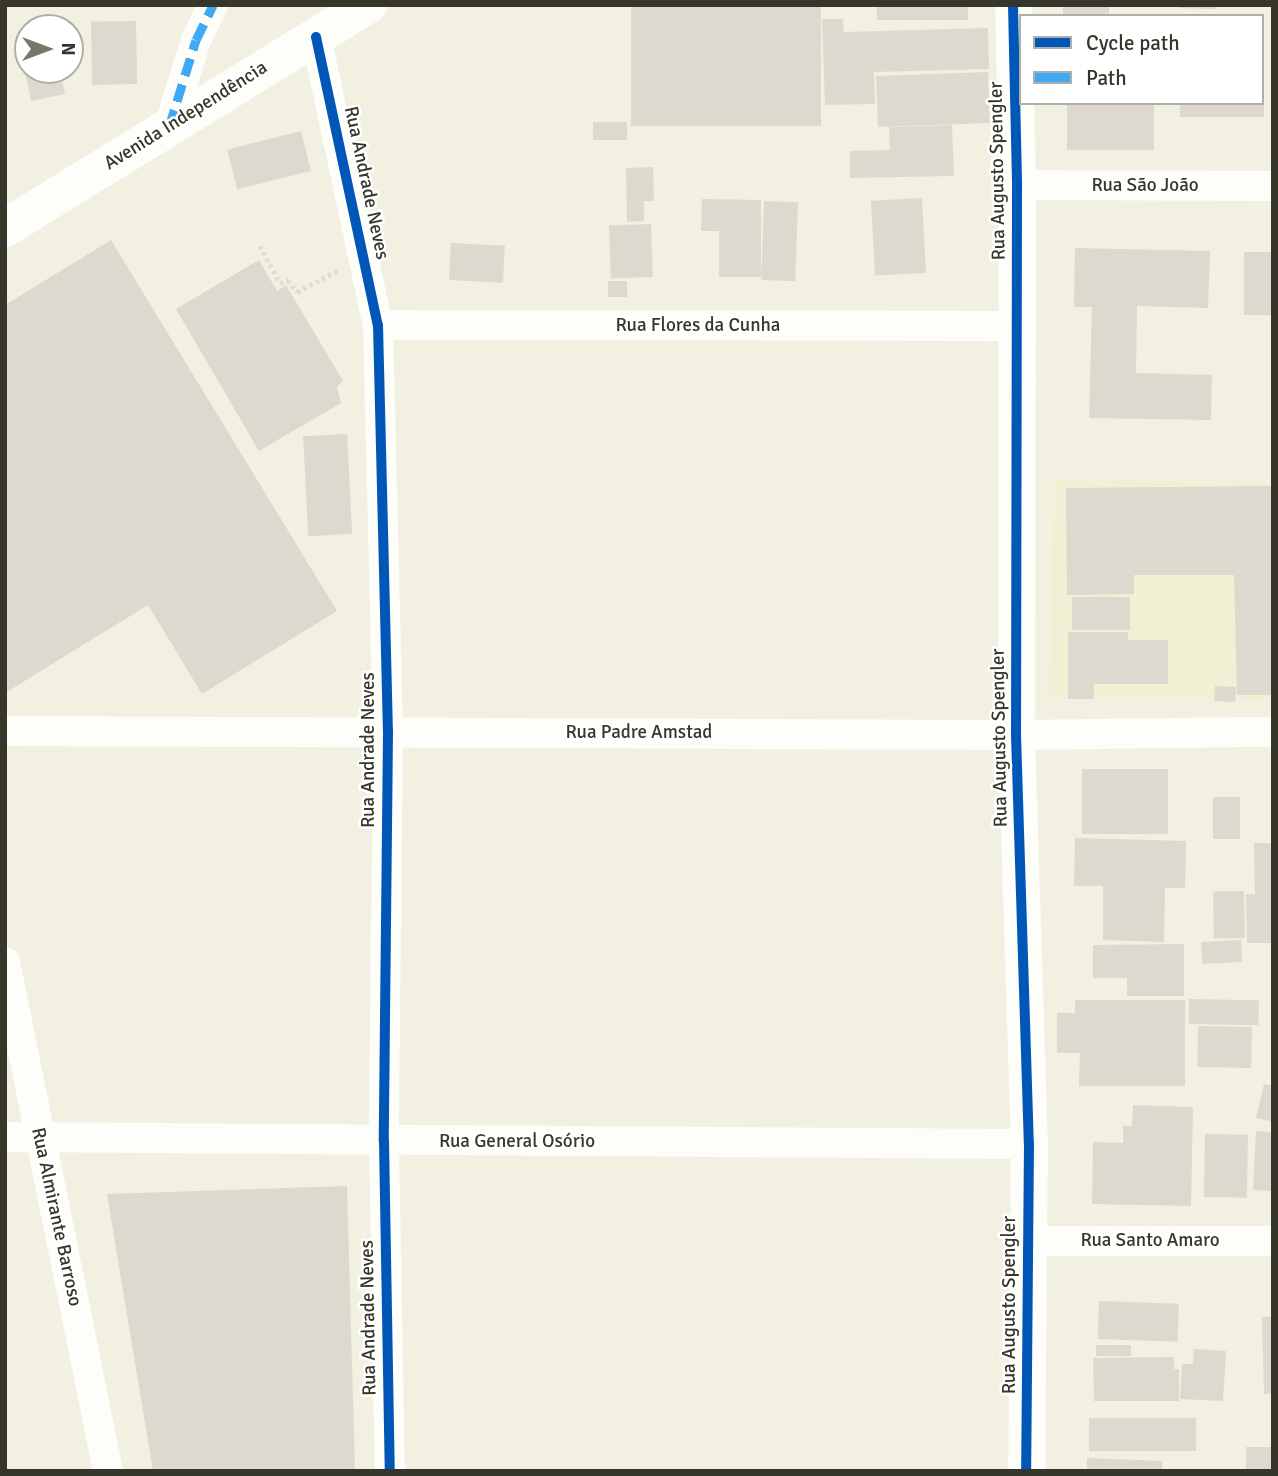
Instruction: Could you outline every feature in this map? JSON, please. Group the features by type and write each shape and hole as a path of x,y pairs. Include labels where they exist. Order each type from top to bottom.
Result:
{"main road":[{"name":"Avenida Independência","path":"5,228 368,5"}],"street":[{"path":"169,127 196,40 213,5"},
{"name":"Rua Augusto Spengler","path":"1013,5 1017,186 1016,735 1029,1144 1026,1471"},
{"name":"Rua Andrade Neves","path":"316,37 378,325 388,732 384,1141 390,1471"},
{"name":"Rua São João","path":"1017,186 1273,186"},
{"name":"Rua Flores da Cunha","path":"378,325 1017,326"},
{"name":"Rua Padre Amstad","path":"5,731 1016,735 1273,732"},
{"name":"Rua Almirante Barroso","path":"5,962 108,1471"},
{"name":"Rua General Osório","path":"5,1137 1029,1144"},
{"name":"Rua Santo Amaro","path":"1027,1241 1273,1241"}],"path":[{"path":"260,246 280,283 288,280 297,292 364,257"}],"shaded area":[{"path":"1054,479 1273,483 1269,700 1050,696"}],"building":[{"path":"631,5 821,5 821,126 631,126"},
{"path":"877,5 968,5 968,20 877,20"},
{"path":"1063,5 1109,5 1109,14 1063,14"},
{"path":"1178,5 1217,5 1217,9 1178,8"},
{"path":"822,19 843,19 844,32 988,28 989,69 874,72 875,104 825,105"},
{"path":"136,21 137,84 92,85 91,22"},
{"path":"988,72 990,123 878,127 876,76"},
{"path":"28,84 63,84 65,94 31,101"},
{"path":"1067,105 1154,105 1154,150 1067,150"},
{"path":"1180,105 1264,105 1264,117 1180,117"},
{"path":"593,122 627,122 627,140 593,140"},
{"path":"952,125 954,176 850,178 850,151 890,150 889,127"},
{"path":"301,131 311,171 237,189 227,149"},
{"path":"653,167 654,201 644,201 644,221 627,222 626,168"},
{"path":"922,198 926,273 875,276 871,201"},
{"path":"702,199 761,200 761,277 719,277 719,231 701,231"},
{"path":"764,201 798,202 795,281 761,280"},
{"path":"651,224 653,277 611,278 609,225"},
{"path":"111,240 337,611 202,694 148,605 5,693 5,305"},
{"path":"451,243 505,246 503,283 449,280"},
{"path":"1075,248 1210,251 1208,308 1137,306 1136,373 1212,375 1211,420 1089,418 1092,307 1074,307"},
{"path":"1244,252 1273,252 1273,315 1244,315"},
{"path":"259,260 277,291 286,285 343,381 337,387 341,403 259,451 176,309"},
{"path":"608,281 627,281 627,297 608,297"},
{"path":"347,434 352,534 308,536 303,436"},
{"path":"1273,486 1273,695 1237,695 1234,575 1134,575 1134,594 1067,595 1066,488"},
{"path":"1072,597 1130,597 1130,630 1072,630"},
{"path":"1068,632 1128,632 1128,640 1168,640 1168,684 1094,684 1094,699 1068,699"},
{"path":"1215,686 1236,687 1235,702 1214,701"},
{"path":"1082,769 1168,769 1168,834 1082,834"},
{"path":"1213,797 1240,797 1240,839 1213,839"},
{"path":"1075,838 1186,841 1185,888 1165,888 1164,942 1103,940 1103,886 1074,886"},
{"path":"1254,843 1273,843 1273,943 1247,943 1246,894 1255,894"},
{"path":"1244,891 1245,938 1214,939 1213,892"},
{"path":"1241,940 1242,962 1202,964 1201,942"},
{"path":"1184,944 1184,996 1127,996 1127,978 1093,978 1093,945"},
{"path":"1189,999 1259,1000 1259,1025 1189,1024"},
{"path":"1075,1000 1185,1000 1185,1086 1079,1086 1080,1053 1057,1053 1057,1013 1075,1013"},
{"path":"1198,1026 1252,1027 1251,1068 1197,1067"},
{"path":"1264,1084 1273,1086 1273,1122 1256,1118"},
{"path":"1133,1105 1193,1107 1191,1206 1092,1204 1093,1142 1123,1143 1123,1126 1132,1126"},
{"path":"1256,1131 1273,1132 1273,1191 1253,1190"},
{"path":"1205,1134 1248,1135 1247,1198 1204,1197"},
{"path":"347,1186 355,1471 153,1471 107,1194"},
{"path":"1099,1301 1179,1304 1178,1342 1098,1339"},
{"path":"1262,1317 1273,1317 1273,1393 1264,1394"},
{"path":"1096,1345 1131,1345 1131,1356 1096,1356"},
{"path":"1194,1349 1226,1351 1223,1401 1180,1399 1182,1364 1193,1364"},
{"path":"1174,1357 1174,1369 1179,1369 1179,1401 1094,1401 1093,1358"},
{"path":"1089,1418 1196,1418 1196,1451 1089,1451"},
{"path":"1246,1447 1273,1447 1273,1471 1246,1471"},
{"path":"1087,1458 1162,1461 1162,1471 1087,1471"}],"marked path":[{"path":"169,127 196,40 213,5"}],"cycle path":[{"path":"1013,5 1017,185 1016,735 1029,1144 1026,1471"},
{"path":"316,37 378,325 388,732 384,1141 390,1471"}]}
